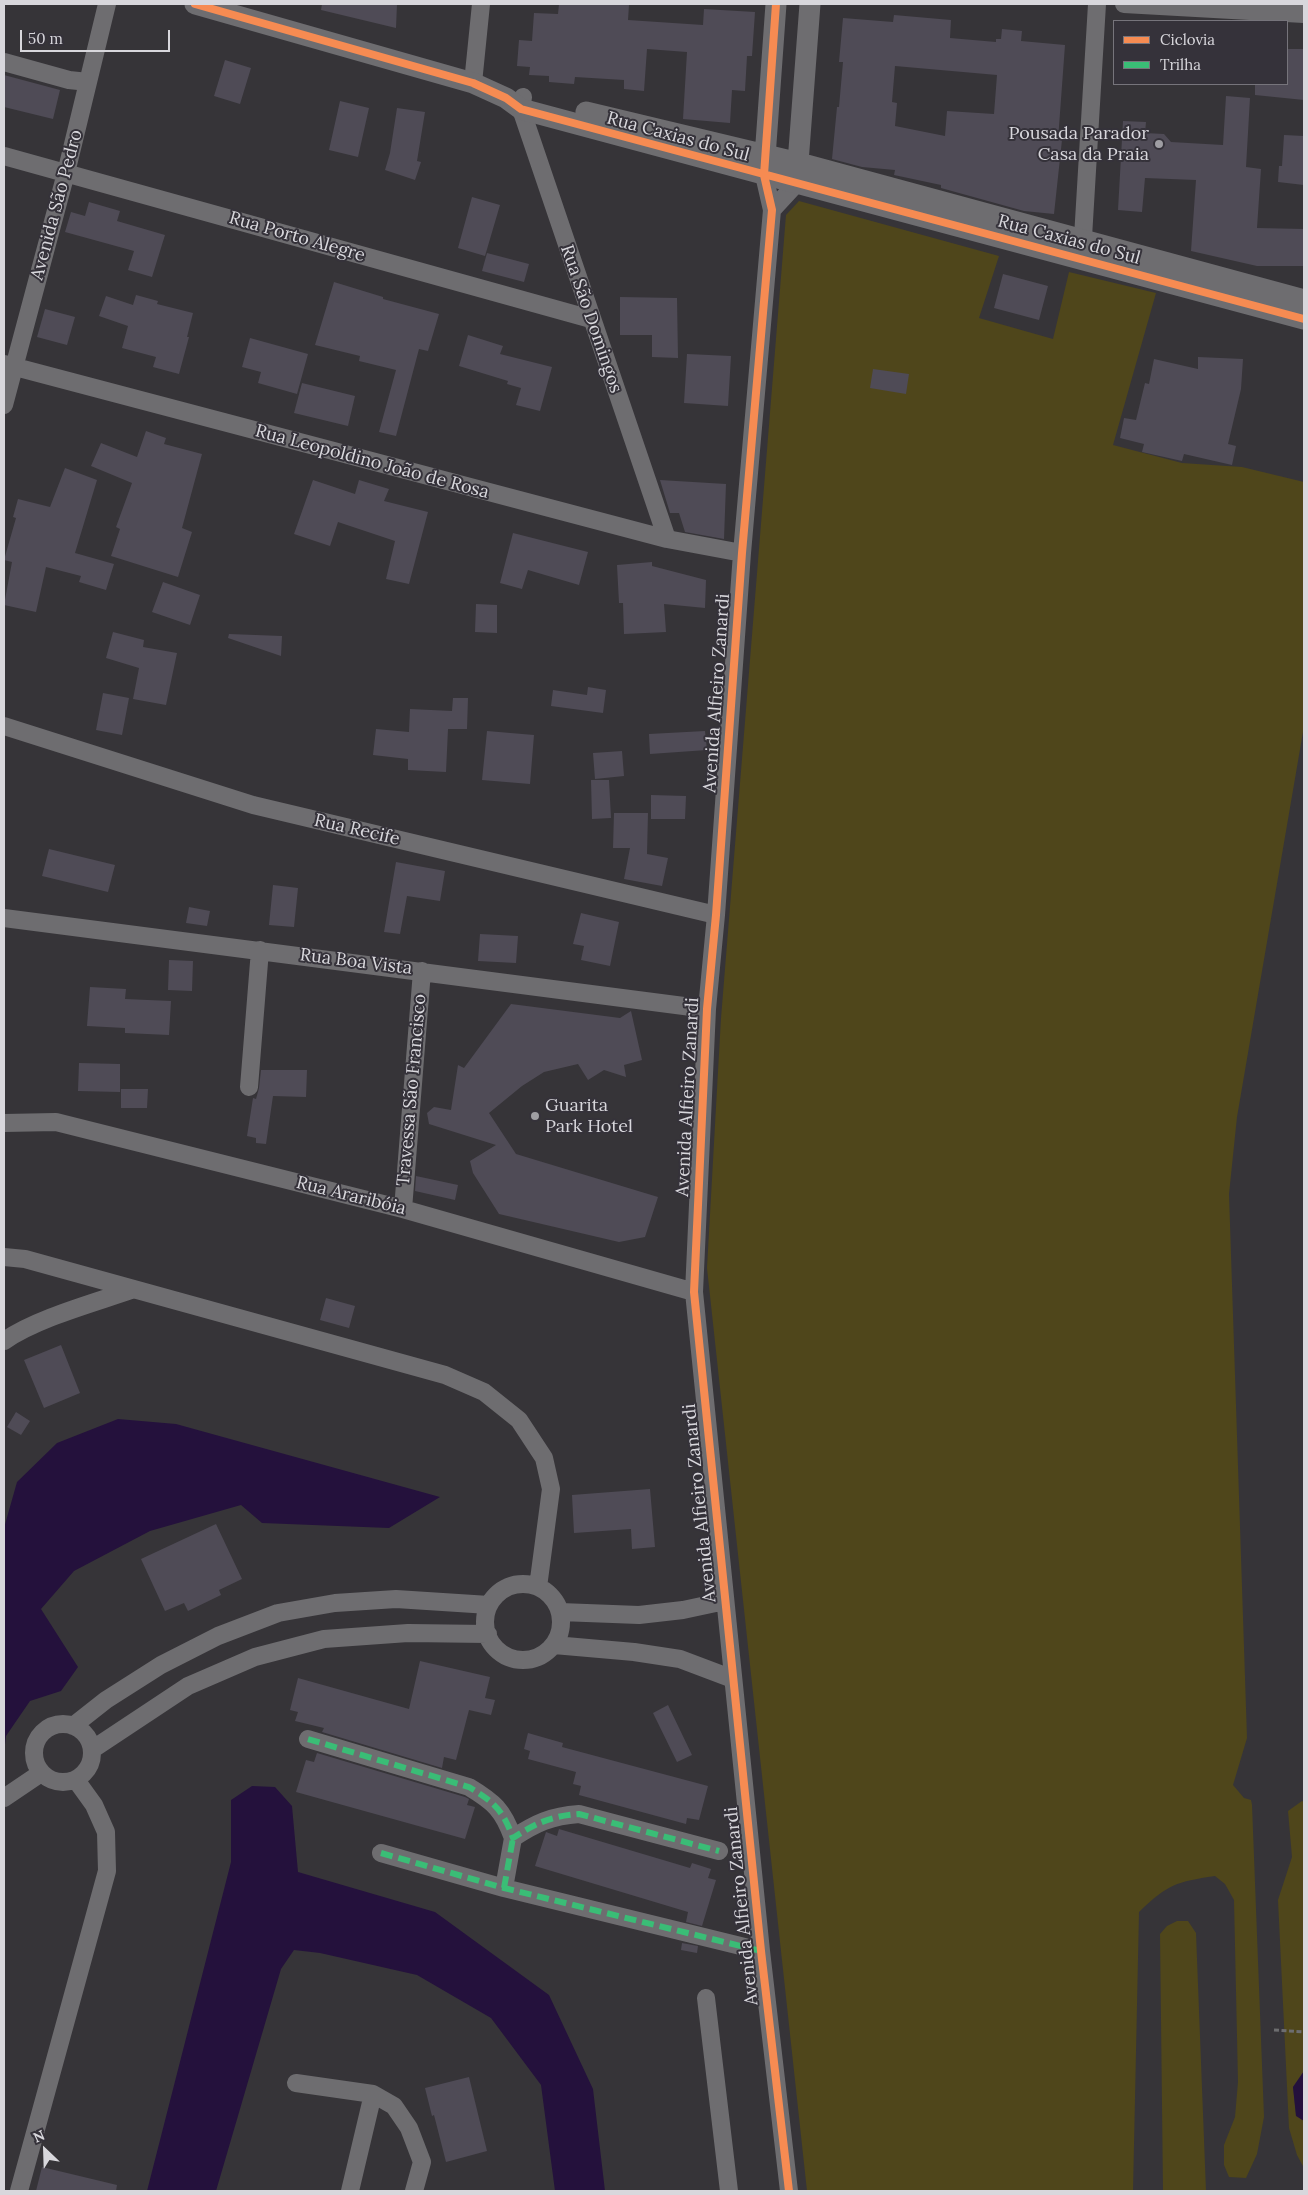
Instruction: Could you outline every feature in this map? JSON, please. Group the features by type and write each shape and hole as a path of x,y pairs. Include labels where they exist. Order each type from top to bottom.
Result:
{"street":[{"name":"Avenida São Pedro","path":"4,405 8,366 66,173 107,4"},
{"name":"Rua Caxias do Sul","path":"195,4 472,83 517,101 1083,250 1304,300"},
{"path":"472,83 481,4"},
{"name":"Avenida Alfieiro Zanardi","path":"776,4 764,166 772,210 742,553 716,915 707,1010 694,1292 761,1951 789,2191"},
{"path":"772,210 797,174 810,4"},
{"path":"1083,250 1097,4"},
{"path":"1124,4 1304,14"},
{"path":"4,62 69,80 88,82"},
{"name":"Rua São Domingos","path":"517,101 667,539"},
{"name":"Rua Porto Alegre","path":"4,156 591,319"},
{"name":"Rua Caxias do Sul","path":"1083,250 1304,319"},
{"name":"Rua Leopoldino João de Rosa","path":"8,366 667,539 742,553"},
{"name":"Rua Recife","path":"4,726 253,805 716,915"},
{"name":"Rua Boa Vista","path":"4,918 422,971 707,1010"},
{"path":"248,1087 260,950"},
{"name":"Travessa São Francisco","path":"403,1209 422,971"},
{"name":"Rua Araribóia","path":"4,1123 56,1122 403,1209 694,1292"},
{"path":"4,1256 25,1259 445,1375 484,1392 519,1420 544,1458 551,1489 538,1587"},
{"path":"4,1342 13,1335 66,1312 134,1289"},
{"path":"526,1584 538,1587 548,1592 556,1601 560,1612 560,1629 554,1644 546,1653 535,1658 523,1660 501,1653 493,1645 488,1634 486,1615 489,1605 505,1589 526,1584"},
{"path":"73,1726 106,1700 161,1665 218,1636 278,1613 335,1603 396,1599 489,1605"},
{"path":"560,1612 639,1615 683,1610 725,1602"},
{"path":"92,1750 188,1686 255,1657 324,1639 408,1633 488,1634"},
{"path":"554,1644 634,1652 680,1659 733,1679"},
{"path":"64,1724 73,1726 86,1735 92,1750 89,1768 76,1780 57,1782 41,1773 34,1755 35,1746 45,1730 64,1724"},
{"path":"308,1739 470,1787 486,1797 506,1817 513,1838 504,1888"},
{"path":"4,1798 41,1773"},
{"path":"19,2191 107,1871 106,1832 94,1805 76,1780"},
{"path":"513,1838 536,1823 557,1816 579,1814 719,1850"},
{"path":"381,1853 504,1888 761,1951"},
{"path":"706,1998 730,2191"},
{"path":"296,2083 373,2094 394,2106 409,2128 422,2162 414,2191"},
{"path":"350,2191 373,2094"}],"path":[{"path":"1274,2030 1304,2032"}],"shaded area":[{"path":"799,201 999,256 979,318 1053,339 1069,272 1156,293 1113,445 1182,463 1242,467 1304,482 1304,726 1237,1117 1229,1194 1247,1738 1233,1785 1244,1798 1251,1800 1252,1805 1264,2117 1257,2154 1246,2178 1229,2177 1224,2165 1224,2145 1235,2117 1238,2082 1234,1900 1225,1884 1215,1876 1191,1880 1173,1886 1158,1895 1139,1912 1133,2191 807,2191 707,1268 721,1018 786,215"},
{"path":"118,1419 176,1424 440,1497 389,1528 262,1523 241,1505 150,1531 74,1571 41,1609 78,1667 61,1691 30,1701 6,1736 4,1753 4,1528 17,1482 57,1443"},
{"path":"252,1786 275,1787 292,1806 298,1872 435,1912 549,1995 593,2089 605,2191 555,2191 541,2085 491,2018 417,1975 320,1953 294,1950 281,1969 216,2191 147,2191 231,1862 231,1800"},
{"path":"1302,1801 1304,1802 1304,2071 1293,2087 1296,2115 1304,2121 1304,2168 1297,2155 1289,2128 1278,1900 1292,1857 1288,1811"},
{"path":"1177,1921 1188,1921 1196,1933 1206,2191 1163,2191 1160,1934 1167,1926"},
{"path":"1304,2071 1304,2121 1296,2116 1293,2087"}],"building":[{"path":"322,4 397,4 396,28 321,10"},
{"path":"559,4 629,5 628,20 703,25 704,9 755,12 752,56 747,56 745,91 732,90 730,123 683,119 687,52 647,49 644,91 624,89 624,80 575,77 574,84 549,82 549,76 529,75 530,67 517,66 519,40 532,41 534,13 558,14"},
{"path":"894,15 951,20 950,38 996,42 996,39 1001,39 1002,29 1022,31 1021,41 1065,45 1058,140 1062,140 1054,214 1024,211 941,188 941,185 894,175 895,170 862,167 832,159 843,62 839,62 843,18 893,22","holes":["895,66 997,75 994,114 947,111 945,136 895,126 897,103 892,102"]},
{"path":"1288,49 1304,49 1304,100 1255,95 1255,85 1288,85"},
{"path":"225,60 251,68 240,104 214,96"},
{"path":"4,75 60,90 53,119 4,107"},
{"path":"1226,96 1250,98 1246,167 1261,169 1257,228 1304,229 1304,266 1257,266 1191,251 1196,180 1145,178 1142,212 1118,210 1123,121 1146,122 1145,133 1164,134 1171,142 1223,145"},
{"path":"340,101 369,108 358,157 329,150"},
{"path":"397,108 425,112 417,161 421,162 415,180 385,170 390,153"},
{"path":"1284,135 1304,136 1304,185 1278,182 1279,166 1282,166"},
{"path":"472,197 500,205 485,256 458,248"},
{"path":"89,202 120,211 117,221 165,235 152,277 128,270 134,251 65,232 71,212 85,216"},
{"path":"487,253 529,264 524,282 482,271"},
{"path":"1003,274 1048,286 1039,320 994,308"},
{"path":"334,282 383,297 383,299 439,314 428,351 419,349 396,436 379,432 396,370 359,361 360,356 315,345"},
{"path":"136,295 158,301 157,304 193,313 179,374 153,367 156,357 122,348 128,326 99,316 106,296 133,305"},
{"path":"620,297 677,298 678,358 652,357 652,335 620,335"},
{"path":"45,309 75,317 67,345 37,337"},
{"path":"468,335 503,346 500,354 552,367 540,411 516,405 521,388 507,384 508,381 459,366"},
{"path":"250,338 308,354 297,394 258,383 261,372 242,367"},
{"path":"687,354 731,356 728,406 684,403"},
{"path":"1198,357 1243,359 1241,389 1228,444 1236,446 1232,465 1184,454 1182,461 1142,452 1144,444 1120,438 1124,418 1136,420 1145,383 1149,384 1154,359 1198,369"},
{"path":"873,369 909,374 906,394 870,388"},
{"path":"302,383 355,396 348,426 294,413"},
{"path":"146,431 166,438 164,444 202,454 182,528 192,532 178,577 111,556 120,529 116,527 132,483 91,466 101,443 137,457"},
{"path":"65,468 97,480 75,553 114,564 106,590 79,582 81,576 46,567 36,612 4,605 12,562 4,560 16,518 13,517 18,499 50,507"},
{"path":"313,480 355,494 359,480 389,489 384,501 428,512 409,584 386,579 395,541 338,522 330,546 294,534"},
{"path":"660,480 726,484 724,539 685,532 679,513 670,513"},
{"path":"513,533 588,552 579,585 528,570 522,589 500,583"},
{"path":"652,562 652,566 706,580 705,608 664,604 666,632 624,634 623,603 619,603 617,565"},
{"path":"163,582 200,595 190,625 152,612"},
{"path":"476,604 497,605 497,633 475,632"},
{"path":"113,632 144,640 143,647 177,653 166,705 133,699 139,668 106,658"},
{"path":"229,634 282,636 281,656 228,638"},
{"path":"588,687 606,690 603,713 551,706 553,690 587,695"},
{"path":"103,693 129,698 122,735 96,730"},
{"path":"453,698 468,698 467,729 448,729 446,772 408,770 408,759 373,755 376,729 409,732 410,709 452,711"},
{"path":"487,731 534,735 530,784 482,780"},
{"path":"705,731 707,750 650,754 649,734"},
{"path":"622,751 624,776 595,779 593,753"},
{"path":"591,780 609,780 611,818 592,819"},
{"path":"651,795 686,796 685,819 651,819"},
{"path":"614,813 648,813 647,854 668,858 662,886 624,879 630,848 613,848"},
{"path":"49,849 115,865 108,892 42,876"},
{"path":"396,862 445,871 440,901 407,896 400,934 384,932"},
{"path":"273,885 298,888 294,927 269,925"},
{"path":"189,907 210,911 207,926 186,923"},
{"path":"581,913 619,922 610,966 581,960 584,946 573,944"},
{"path":"480,934 518,936 516,963 478,961"},
{"path":"169,960 193,961 192,991 168,990"},
{"path":"90,987 126,989 125,999 171,1001 169,1035 125,1033 125,1028 87,1026"},
{"path":"511,1004 620,1018 631,1011 642,1060 624,1065 626,1077 604,1070 588,1080 578,1064 544,1072 522,1086 489,1113 516,1154 658,1197 645,1237 619,1242 499,1214 473,1173 470,1161 496,1145 429,1124 427,1113 434,1107 451,1110 458,1065 464,1068"},
{"path":"79,1063 120,1064 120,1092 78,1091"},
{"path":"261,1070 307,1070 306,1097 273,1096 266,1144 256,1143 256,1138 247,1136 253,1098 256,1099"},
{"path":"121,1089 148,1089 147,1108 121,1108"},
{"path":"416,1176 458,1185 455,1200 415,1191"},
{"path":"326,1298 355,1306 349,1328 320,1320"},
{"path":"61,1345 80,1393 44,1408 24,1360"},
{"path":"16,1412 30,1421 21,1435 7,1427"},
{"path":"650,1489 655,1547 632,1549 631,1529 574,1533 572,1495"},
{"path":"216,1524 242,1579 219,1590 221,1595 188,1611 184,1603 165,1611 141,1559"},
{"path":"420,1661 490,1677 485,1698 495,1700 491,1715 469,1710 456,1760 444,1757 442,1768 322,1732 324,1728 295,1721 298,1712 290,1710 298,1678 409,1709"},
{"path":"668,1705 692,1755 677,1762 653,1713"},
{"path":"528,1733 563,1743 562,1747 708,1786 699,1820 687,1818 686,1824 579,1795 581,1786 573,1784 576,1772 528,1759 530,1751 524,1749"},
{"path":"317,1753 469,1799 467,1805 475,1807 465,1839 296,1792 306,1760 314,1762"},
{"path":"559,1829 690,1868 692,1863 711,1869 708,1878 716,1880 702,1926 686,1922 688,1912 535,1866 546,1832 557,1836"},
{"path":"682,1943 698,1946 697,1953 681,1950"},
{"path":"469,2077 487,2151 446,2162 425,2088"},
{"path":"42,2167 117,2185 116,2191 36,2191"}],"marked path":[{"path":"308,1739 469,1787 485,1797 497,1808 513,1838 544,1821 560,1816 579,1814 719,1851"},
{"path":"504,1888 513,1838"},
{"path":"381,1853 504,1888 761,1951"}],"cycle path":[{"path":"195,4 473,83 506,98 521,109 1304,319"},
{"path":"776,4 764,175 772,210 742,553 716,915 707,1009 694,1292 761,1951 789,2191"}],"place":[{"name":"Pousada Parador Casa da Praia","path":"1159,144"},
{"name":"Guarita Park Hotel","path":"535,1116"}]}
